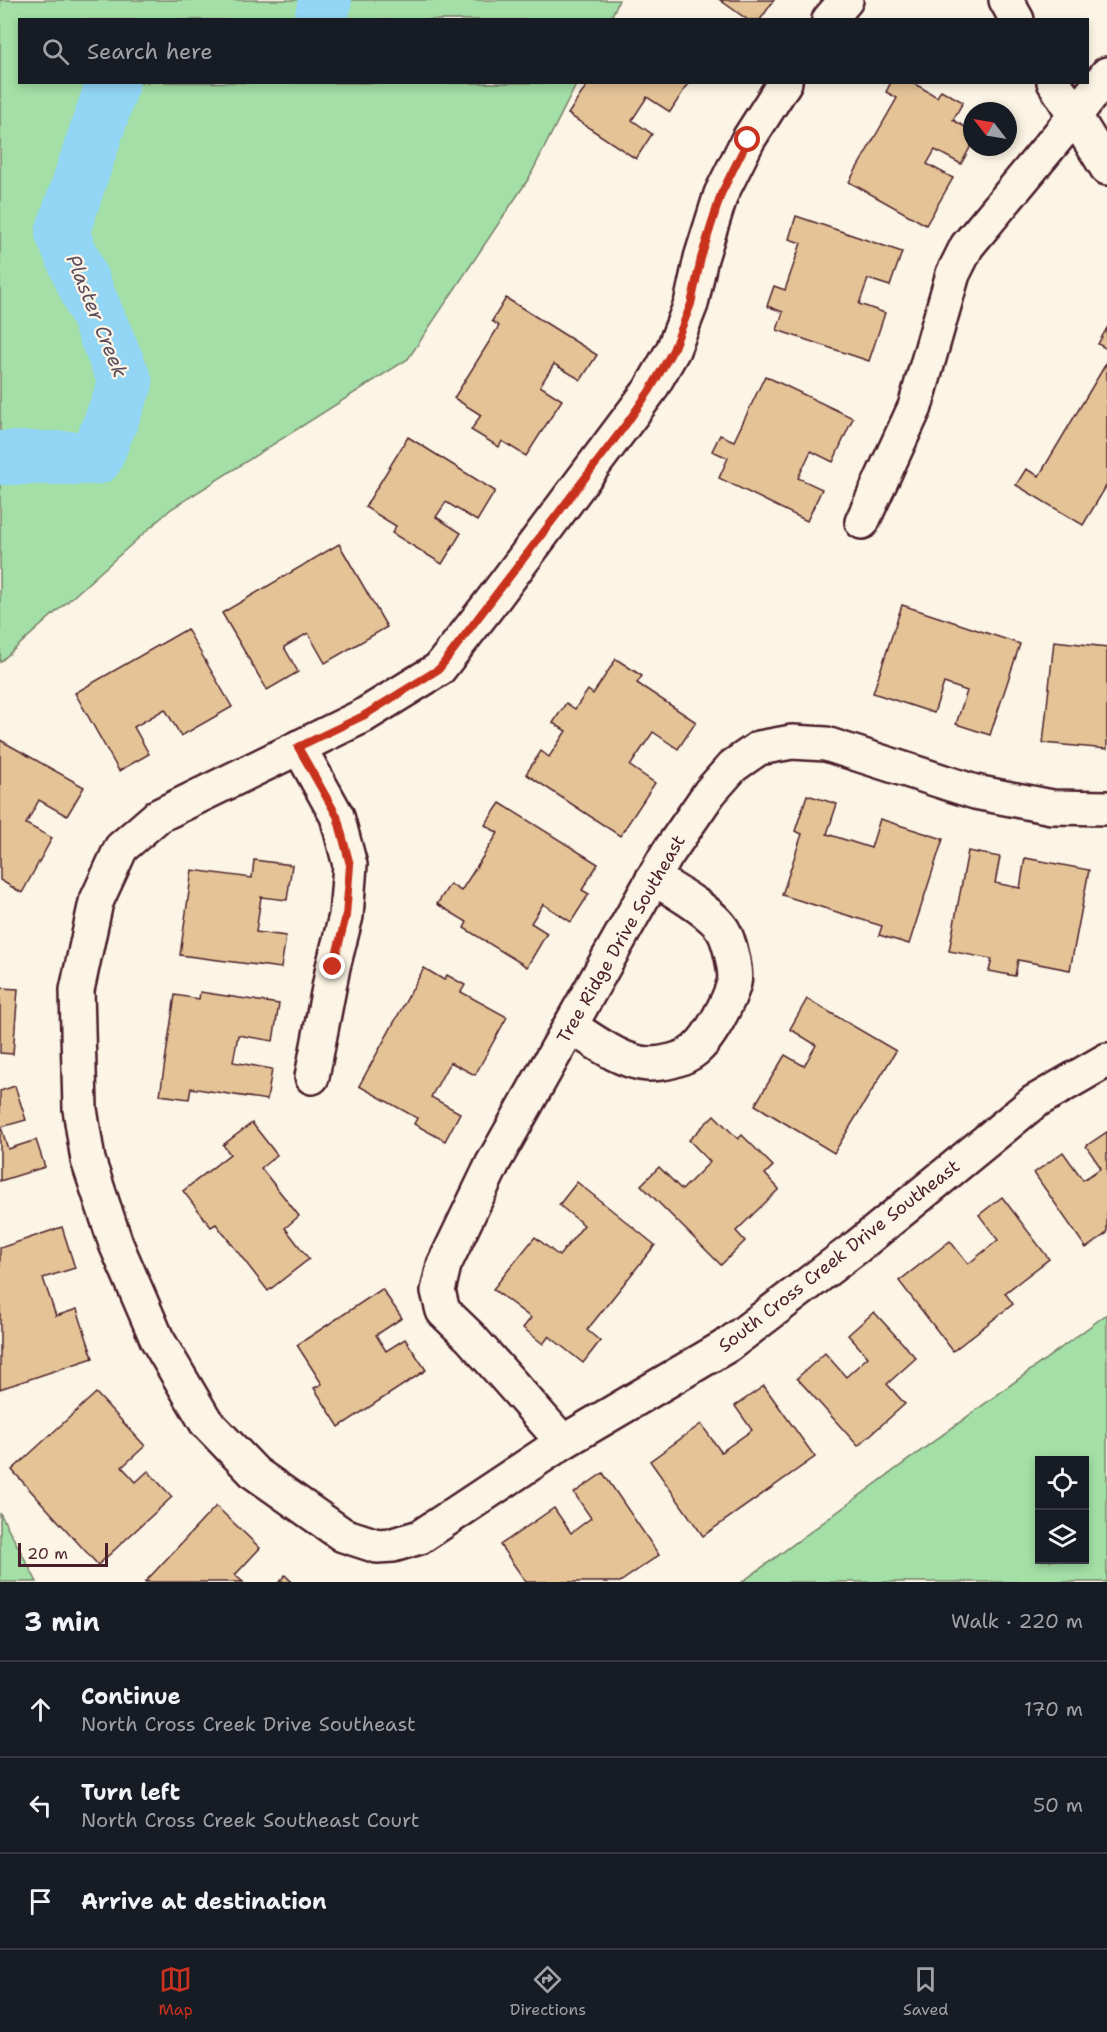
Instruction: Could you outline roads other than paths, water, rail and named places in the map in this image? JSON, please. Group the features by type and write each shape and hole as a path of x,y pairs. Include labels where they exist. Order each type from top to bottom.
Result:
{"street":[{"path":"831,18 846,0"},
{"path":"1006,0 1016,18"},
{"path":"862,522 915,407 942,309 958,265 968,246 1107,74"},
{"path":"312,1077 333,967 346,916 350,865 337,816 298,747 363,716 439,669 627,423 650,390 673,350 691,304 701,258 721,194 748,140 784,84"},
{"path":"1055,84 1107,168"},
{"name":"Tree Ridge Drive Southeast","path":"563,1442 470,1337 443,1311 438,1291 444,1265 493,1163 653,878 710,792 733,766 759,748 792,742 826,744 975,792 1052,807 1107,808"},
{"name":"South Cross Creek Drive Southeast","path":"298,747 158,816 121,848 96,902 77,990 80,1109 88,1160 116,1244 157,1339 206,1422 255,1473 343,1534 377,1546 393,1545 420,1537 563,1442 728,1345 858,1246 1034,1102 1107,1060"},
{"path":"570,1026 620,1056 647,1064 672,1061 696,1050 719,1020 735,981 731,954 723,930 706,913 653,878"}],"waterway":[{"name":"Plaster Creek","path":"321,18 325,0"},
{"name":"Plaster Creek","path":"0,458 96,458 126,383 62,233 112,84"}]}
